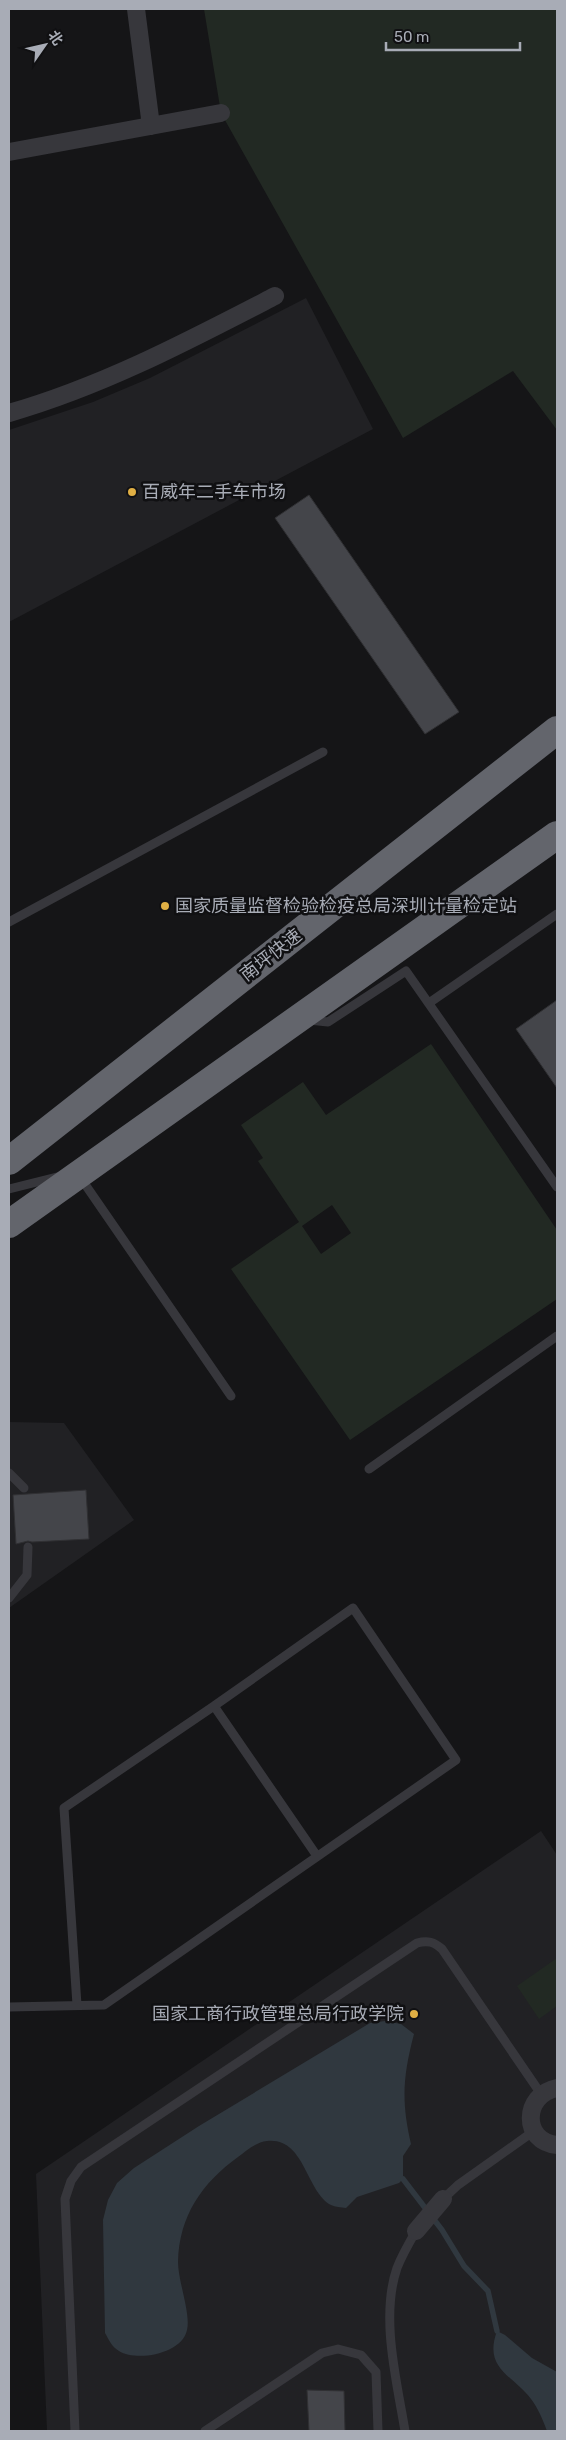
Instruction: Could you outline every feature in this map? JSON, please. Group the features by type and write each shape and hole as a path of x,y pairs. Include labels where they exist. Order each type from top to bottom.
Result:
{"highway":[{"name":"南坪快速","path":"9,1161 557,730"},
{"path":"9,1224 557,835"}],"street":[{"path":"136,9 151,126"},
{"path":"9,152 221,113"},
{"path":"9,413 87,387 143,364 275,296"},
{"path":"557,2088 541,2094 533,2104 531,2112 531,2124 534,2131 547,2142 557,2145"},
{"path":"416,2231 444,2199"}],"lane":[{"path":"9,922 323,752"},
{"path":"9,1189 54,1178 75,1170 133,1136 306,1020 557,846"},
{"path":"429,1003 557,914"},
{"path":"306,1020 328,1022 406,971 557,1187"},
{"path":"75,1170 231,1396"},
{"path":"369,1469 557,1336"},
{"path":"9,1473 24,1488"},
{"path":"9,1598 27,1576 28,1547"},
{"path":"9,2007 104,2005 456,1760 353,1608 64,1808 77,2005"},
{"path":"214,1706 317,1856"},
{"path":"75,2431 65,2199 71,2181 81,2167 417,1943 424,1941 430,1941 442,1949 541,2094"},
{"path":"444,2199 458,2186 534,2131"},
{"path":"404,2431 390,2319 391,2294 397,2268 416,2231"},
{"path":"204,2431 322,2352 338,2349 361,2355 376,2372 378,2431"}],"shaded area":[{"path":"204,9 557,9 557,430 513,371 403,438 221,113"},
{"name":"百威年二手车市场","path":"306,298 373,429 9,622 9,430 93,402 150,378"},
{"path":"431,1044 557,1230 557,1299 350,1440 231,1269 299,1222 258,1161 263,1158 241,1125 303,1082 326,1115","holes":["332,1205 351,1233 321,1254 302,1226"]},
{"path":"9,1422 64,1423 134,1520 9,1608"},
{"name":"国家工商行政管理总局行政学院","path":"541,1831 557,1855 557,2431 47,2431 36,2174"},
{"path":"557,1958 557,2006 539,2019 517,1986"},
{"path":"385,2021 401,2024 414,2034 407,2063 405,2089 406,2115 411,2144 403,2156 403,2179 399,2183 357,2197 346,2208 336,2207 323,2198 316,2189 290,2147 280,2142 267,2141 251,2147 214,2178 203,2190 188,2215 179,2245 178,2262 188,2323 183,2338 177,2345 158,2354 137,2356 119,2351 105,2333 103,2220 108,2200 117,2183 134,2168 199,2126 370,2023"},
{"path":"497,2331 505,2335 532,2358 557,2372 557,2431 547,2431 531,2399 497,2363 494,2354 494,2344"}],"building":[{"path":"309,495 459,712 425,734 275,518"},
{"path":"557,1000 557,1088 516,1029"},
{"path":"86,1490 89,1539 28,1541 16,1544 13,1495"},
{"path":"307,2390 344,2391 345,2431 309,2431"}],"waterway":[{"path":"403,2179 442,2230 464,2266 488,2291 497,2331"}],"place":[{"name":"百威年二手车市场","path":"132,492"},
{"name":"国家质量监督检验检疫总局深圳计量检定站","path":"165,906"},
{"name":"国家工商行政管理总局行政学院","path":"414,2014"}]}
